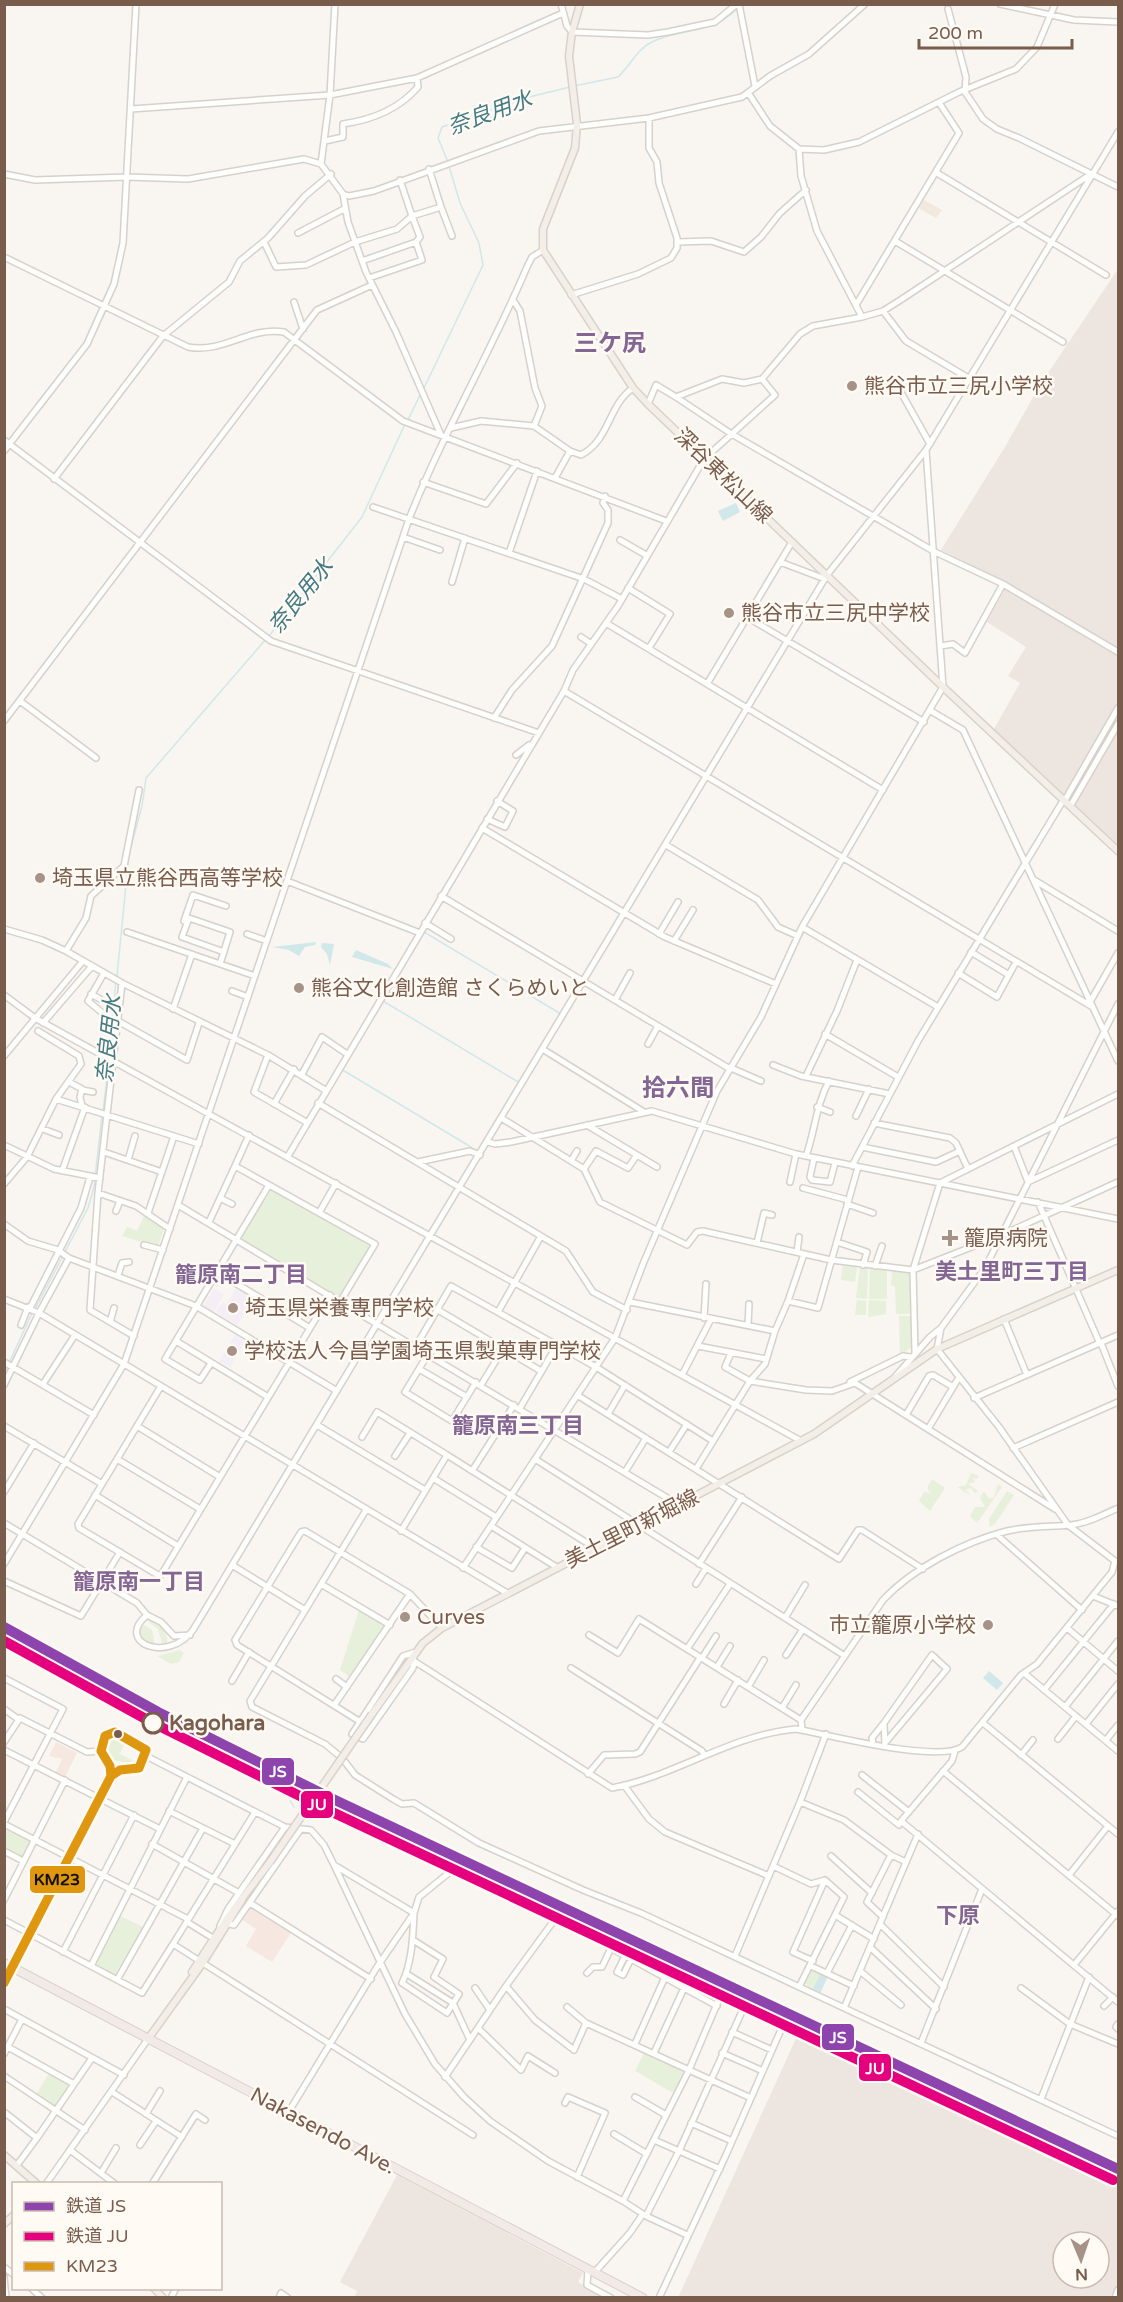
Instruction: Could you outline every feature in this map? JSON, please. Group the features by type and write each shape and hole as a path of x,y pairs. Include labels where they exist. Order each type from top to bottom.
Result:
{"highway":[{"name":"Nakasendo Ave.","path":"4,1963 633,2295 643,2298"}],"main road":[{"path":"543,250 543,229 570,165 577,124 569,56 572,32 580,4"},
{"name":"深谷東松山線","path":"543,250 633,388 648,404 826,577 1119,851"},
{"name":"美土里町新堀線","path":"148,2039 372,1714 414,1656 442,1628 835,1422 937,1349 1119,1270"},
{"path":"4,1984 111,1776"},
{"path":"4,2155 36,2182"}],"street":[{"path":"4,451 7,442 87,344 106,307 123,243 136,4"},
{"path":"321,164 330,95 336,4"},
{"path":"561,4 567,26 572,32 648,35 715,22 738,4 755,87"},
{"path":"344,194 349,196 375,191 539,130 577,124 649,118 749,94 755,87 809,54 866,4"},
{"path":"1000,4 1051,16 1119,22"},
{"path":"749,94 770,126 799,149 824,150 859,142 1011,72 1027,60 1037,47 1054,4"},
{"path":"948,9 966,77 965,92 983,119 997,129 1119,187"},
{"path":"131,109 330,95 417,78 563,13"},
{"path":"325,141 343,136 343,124 366,121 407,100 418,87 417,78"},
{"path":"856,304 959,133 940,104"},
{"path":"571,295 661,264 671,258 677,248 659,183 657,162 649,148 649,118"},
{"path":"147,1616 137,1628 136,1635 140,1641 151,1648 158,1649 182,1643 190,1635 503,1119 826,577 930,444 1119,132"},
{"path":"799,149 799,167 817,231 862,317"},
{"path":"4,174 35,180 127,177 188,179 304,159 321,164 331,174 344,194 344,209 369,278 444,436"},
{"path":"429,170 452,236"},
{"path":"937,173 1106,274"},
{"path":"676,397 722,379 744,383 762,379 800,334 813,327 883,311 1093,173"},
{"path":"54,479 163,336 229,282 240,261 264,242 305,196 331,174"},
{"path":"362,261 416,242 420,237 400,180"},
{"path":"677,242 711,241 744,252 761,237 780,213 806,190"},
{"path":"264,242 276,267 306,265 355,242 397,229 412,216 441,207"},
{"path":"298,233 344,209"},
{"path":"895,241 1063,342"},
{"path":"369,278 422,260 416,242"},
{"path":"4,1564 124,1364 409,519 444,436 451,428 532,257 543,250"},
{"path":"4,257 163,336 196,349 211,348 262,331 284,332 407,422 666,521"},
{"path":"4,721 317,310 372,285"},
{"path":"513,300 520,311 535,388 542,406 534,426"},
{"path":"294,302 303,330"},
{"path":"883,311 906,341 970,380"},
{"path":"288,1156 306,1122 564,691 590,643 622,599 704,459 775,395 762,379"},
{"path":"648,404 656,384 730,434 876,515 935,552 1003,584 1119,652"},
{"path":"898,387 930,444"},
{"path":"451,428 481,422 534,426 570,451 581,455 595,446 605,431 617,403 633,388"},
{"path":"7,442 271,642 539,733"},
{"path":"463,1568 615,1338 717,1091 760,1019 802,927 931,711 943,687 926,450"},
{"path":"555,478 570,451"},
{"path":"423,482 486,504 517,463"},
{"path":"509,553 537,471"},
{"path":"494,718 512,690 549,652 608,523 608,510 603,503 605,496"},
{"path":"374,507 584,579 622,599"},
{"path":"403,537 441,550"},
{"path":"452,582 465,538"},
{"path":"620,540 646,555"},
{"path":"707,684 792,542"},
{"path":"780,562 826,577"},
{"path":"940,646 953,644 965,653 1003,584"},
{"path":"628,588 670,614 649,648"},
{"path":"747,617 924,722"},
{"path":"606,623 883,790"},
{"path":"581,637 590,643"},
{"path":"564,691 1016,962 1091,1004"},
{"path":"20,701 96,758"},
{"path":"1067,801 1119,708"},
{"path":"931,711 963,730 1119,1061"},
{"path":"788,1301 818,1308 848,1202 855,1167 874,1123 978,939 1025,864 1119,724"},
{"path":"516,755 533,742"},
{"path":"66,951 86,918 91,896 124,866 139,790"},
{"path":"487,819 505,827 513,814 513,811 497,801"},
{"path":"482,828 674,942 776,984"},
{"path":"666,845 758,900 778,927 798,936"},
{"path":"1032,879 1119,931"},
{"path":"287,881 420,933"},
{"path":"175,948 193,895 226,906"},
{"path":"441,896 731,1069 760,1081"},
{"path":"659,934 678,902"},
{"path":"674,942 693,910"},
{"path":"220,964 224,952 230,932 189,918 182,937 224,952"},
{"path":"425,923 451,939"},
{"path":"802,927 938,1007"},
{"path":"4,929 42,940 66,951 199,1023 268,1054 326,1090"},
{"path":"127,932 255,976"},
{"path":"247,934 267,940"},
{"path":"971,952 1009,975"},
{"path":"1091,1004 1119,953"},
{"path":"173,1009 192,954"},
{"path":"806,1076 857,960"},
{"path":"4,1056 83,961"},
{"path":"958,973 997,997 1016,962"},
{"path":"44,1023 92,966"},
{"path":"104,973 88,1001 105,1015"},
{"path":"615,1000 630,973"},
{"path":"122,983 98,1193 90,1310 134,1336"},
{"path":"232,992 248,997"},
{"path":"91,994 100,999"},
{"path":"4,995 34,1018 115,1060 801,1441"},
{"path":"895,1377 913,1355 941,1328 985,1268 1119,1004"},
{"path":"118,1021 187,1060 199,1023"},
{"path":"648,1044 658,1026"},
{"path":"4,1184 27,1157 56,1099 81,1064 79,1056 38,1031"},
{"path":"825,1034 898,1077"},
{"path":"302,1074 322,1037 347,1054"},
{"path":"544,1050 644,1112"},
{"path":"268,1054 254,1092 306,1122"},
{"path":"773,1065 806,1076 890,1094"},
{"path":"274,1104 294,1069"},
{"path":"806,1156 815,1130 817,1107 829,1081"},
{"path":"69,1082 82,1090 93,1092"},
{"path":"856,1116 869,1089"},
{"path":"62,1172 84,1106 80,1097 82,1090"},
{"path":"913,1355 913,1270 940,1184 1119,1094"},
{"path":"56,1099 108,1113 199,1144"},
{"path":"318,1103 566,1251 593,1292 627,1310"},
{"path":"817,1107 830,1113"},
{"path":"488,1142 495,1144 533,1137 652,1111 701,1128 796,1154 1119,1219"},
{"path":"503,1119 584,1169 600,1202 687,1245 697,1232 703,1231 831,1260 913,1270 1045,1217 1119,1182"},
{"path":"874,1123 950,1138 960,1151 968,1169"},
{"path":"587,1125 657,1167"},
{"path":"43,1129 59,1135"},
{"path":"208,1222 249,1135"},
{"path":"148,1213 174,1136"},
{"path":"128,1160 135,1137"},
{"path":"1029,1182 1119,1140"},
{"path":"4,1145 62,1172 100,1178"},
{"path":"1014,1146 1029,1182"},
{"path":"862,1147 936,1162 960,1151"},
{"path":"572,1161 578,1150"},
{"path":"418,1162 470,1151 480,1155"},
{"path":"584,1169 596,1151 628,1168 637,1155"},
{"path":"104,1152 162,1172"},
{"path":"790,1182 796,1154"},
{"path":"814,1158 810,1177 826,1184 830,1182 835,1163"},
{"path":"235,1166 375,1244 340,1302"},
{"path":"21,1325 81,1208 90,1177"},
{"path":"319,1213 336,1183"},
{"path":"211,1363 200,1380 165,1359 269,1185"},
{"path":"802,1188 848,1202 873,1213"},
{"path":"98,1193 148,1213 170,1229"},
{"path":"220,1198 232,1204"},
{"path":"116,1211 120,1201"},
{"path":"1038,1202 1119,1386"},
{"path":"178,1205 555,1428 679,1505"},
{"path":"758,1243 764,1214 772,1215"},
{"path":"4,1224 28,1241 58,1250 59,1253 69,1258 196,1306 337,1391"},
{"path":"498,1312 541,1236"},
{"path":"797,1252 799,1237"},
{"path":"837,1242 867,1252 863,1264"},
{"path":"144,1245 163,1250"},
{"path":"875,1266 882,1246"},
{"path":"696,1469 750,1381 763,1368 774,1331 788,1301 804,1254"},
{"path":"4,1385 69,1258"},
{"path":"118,1275 122,1263 129,1262"},
{"path":"217,1272 310,1328"},
{"path":"704,1318 706,1284"},
{"path":"416,1346 451,1286 596,1367 713,1441"},
{"path":"161,1386 78,1524 79,1528 158,1575 161,1575 330,1295"},
{"path":"4,1299 39,1313 507,1593"},
{"path":"630,1302 774,1331"},
{"path":"748,1325 749,1304"},
{"path":"110,1322 114,1308"},
{"path":"438,1310 541,1371"},
{"path":"682,1375 711,1319"},
{"path":"1004,1319 1027,1375"},
{"path":"941,1328 937,1349 1013,1448 1050,1503"},
{"path":"43,1384 75,1335"},
{"path":"974,1398 1119,1335"},
{"path":"176,1341 268,1397"},
{"path":"472,1471 557,1345"},
{"path":"698,1346 766,1359"},
{"path":"429,1354 405,1392 452,1420 503,1349"},
{"path":"731,1353 725,1367 750,1381 822,1392 832,1391 903,1356 913,1355"},
{"path":"4,1362 94,1414"},
{"path":"419,1369 467,1397"},
{"path":"906,1414 929,1376 933,1375 953,1387"},
{"path":"928,1429 958,1379"},
{"path":"849,1383 855,1383 1050,1503 1068,1525 1115,1561 1115,1573 1037,1664 1024,1673 983,1723 955,1751 943,1771 899,1825 858,1792"},
{"path":"608,1414 625,1385"},
{"path":"577,1395 839,1559 858,1530 862,1530 923,1569"},
{"path":"1013,1448 1119,1402"},
{"path":"362,1437 376,1412 596,1548"},
{"path":"669,1452 687,1424"},
{"path":"317,1425 425,1490"},
{"path":"4,1426 102,1484"},
{"path":"136,1426 220,1477"},
{"path":"395,1456 410,1433"},
{"path":"625,1472 646,1438"},
{"path":"4,1492 34,1443"},
{"path":"401,1531 447,1455"},
{"path":"117,1459 201,1509"},
{"path":"535,1459 845,1656"},
{"path":"433,1478 496,1517"},
{"path":"95,1495 178,1546"},
{"path":"699,1564 742,1497"},
{"path":"802,1730 801,1720 883,1600 900,1584 923,1569 977,1541 1032,1528 1068,1525 1119,1508"},
{"path":"366,1510 250,1704 309,1734 342,1758 355,1775 382,1792 402,1804 414,1803 474,1840 583,1890 641,1912 1119,2136"},
{"path":"4,1523 137,1603 147,1616 161,1622 174,1636 190,1635"},
{"path":"491,1526 558,1568"},
{"path":"359,1720 237,1645 236,1640 300,1532 305,1532 410,1594 442,1628"},
{"path":"997,1535 1082,1610"},
{"path":"476,1547 512,1568 525,1548"},
{"path":"4,1581 79,1617 120,1552"},
{"path":"232,1566 305,1610"},
{"path":"696,1584 706,1568"},
{"path":"321,1584 390,1626"},
{"path":"687,1649 730,1584"},
{"path":"785,1618 805,1585"},
{"path":"335,1704 410,1594"},
{"path":"1044,1690 1116,1605 1093,1596"},
{"path":"589,1635 618,1653 639,1619 801,1720"},
{"path":"1067,1628 1119,1671"},
{"path":"786,1654 803,1629"},
{"path":"588,1774 604,1755 635,1755 640,1752 716,1636"},
{"path":"1065,1707 1119,1641"},
{"path":"717,1667 730,1646"},
{"path":"232,1681 249,1652"},
{"path":"873,1744 872,1738 932,1655 947,1669 885,1744"},
{"path":"414,1656 413,1668 363,1739 357,1737 351,1731 403,1656 414,1656 609,1787 624,1785 758,1735 802,1730 932,1753 955,1751"},
{"path":"748,1687 764,1660"},
{"path":"571,1668 702,1751 704,1755"},
{"path":"1024,1673 1119,1751"},
{"path":"4,1678 63,1709 4,1823 160,1903 215,1940 239,1893 285,1827"},
{"path":"336,1679 347,1687"},
{"path":"724,1704 738,1680"},
{"path":"1086,1724 1119,1684"},
{"path":"782,1708 796,1685"},
{"path":"4,1709 18,1719 87,1752 100,1751"},
{"path":"1058,1739 1076,1716"},
{"path":"4,1742 18,1719"},
{"path":"884,1723 885,1744"},
{"path":"983,1723 1119,1834"},
{"path":"1106,1740 1119,1725"},
{"path":"115,1732 143,1747 147,1752 139,1768 120,1770 111,1776 110,1766 100,1751 104,1738 115,1732"},
{"path":"735,1956 774,1866 826,1734"},
{"path":"342,1758 357,1737"},
{"path":"1021,1755 1033,1740"},
{"path":"4,1750 160,1829"},
{"path":"146,1756 285,1827 309,1829 315,1834 334,1865 405,2013 445,2077 490,2121 542,2158 623,2201 644,2215 687,2235"},
{"path":"943,1771 1118,1914 1074,1965"},
{"path":"862,1775 909,1812"},
{"path":"91,1966 187,1777"},
{"path":"4,1900 65,1780"},
{"path":"624,1785 649,1820 665,1833 769,1876"},
{"path":"800,1802 844,1820 891,1855 906,1862"},
{"path":"170,1810 235,1844"},
{"path":"4,1920 142,1993 255,1812"},
{"path":"63,1952 134,1815"},
{"path":"901,1821 1119,2002"},
{"path":"1069,1875 1108,1826"},
{"path":"117,1980 203,1828"},
{"path":"226,1924 234,1925 300,1830"},
{"path":"844,2008 918,1834"},
{"path":"152,1844 239,1893"},
{"path":"4,1851 24,1861"},
{"path":"883,1917 867,1902 891,1855"},
{"path":"831,1856 872,1893"},
{"path":"334,1865 414,1912"},
{"path":"774,1866 811,1884 825,1880"},
{"path":"288,2113 414,1912 419,1897 455,1868"},
{"path":"800,1987 844,1897 825,1880"},
{"path":"825,1880 793,1952 854,1986"},
{"path":"921,2043 982,1889"},
{"path":"250,1903 371,1979"},
{"path":"413,1940 443,1959 434,1977 459,1994 447,2013 402,1983 407,1974 413,1940 414,1912"},
{"path":"835,1915 874,1940"},
{"path":"445,2077 506,1986 558,1916"},
{"path":"880,1924 945,1987"},
{"path":"827,1973 852,1925"},
{"path":"173,1944 473,2135"},
{"path":"614,1944 617,1952"},
{"path":"870,1947 936,2009"},
{"path":"587,1973 594,1967 602,1967 611,1948 717,2006"},
{"path":"625,1956 617,1972 631,1979"},
{"path":"624,1975 631,1959"},
{"path":"860,1971 901,2005"},
{"path":"407,1974 453,2003 470,2040"},
{"path":"635,2044 664,1977"},
{"path":"1041,2099 1089,1977"},
{"path":"506,1986 535,2020 574,2050 586,2024"},
{"path":"475,1988 490,2010"},
{"path":"654,2053 684,1988"},
{"path":"1021,1988 1070,2024 1119,2043"},
{"path":"623,2201 689,2070 720,1997 1119,2179"},
{"path":"1104,2006 1113,1997"},
{"path":"567,2007 586,2024 635,2044 751,2098"},
{"path":"611,2298 587,2284 591,2271 629,2234 644,2215 679,2151 744,2007"},
{"path":"4,2009 123,2075"},
{"path":"4,2054 22,2019"},
{"path":"1119,2024 1116,2027 1119,2029"},
{"path":"658,2298 720,2169 783,2025"},
{"path":"478,2028 521,2070 528,2056 555,2073"},
{"path":"732,2032 772,2050"},
{"path":"47,2182 148,2039"},
{"path":"8,2047 74,2084"},
{"path":"722,2054 763,2071"},
{"path":"17,2165 92,2058"},
{"path":"4,2076 85,2130"},
{"path":"146,2114 160,2091"},
{"path":"112,2092 182,2138"},
{"path":"565,2103 568,2097 605,2113 577,2177"},
{"path":"635,2097 666,2115"},
{"path":"4,2123 7,2114 37,2138"},
{"path":"153,2182 196,2114 205,2120"},
{"path":"140,2145 156,2121"},
{"path":"691,2123 732,2141"},
{"path":"614,2134 647,2154"},
{"path":"654,2140 720,2169"},
{"path":"101,2173 116,2148"},
{"path":"70,2150 112,2182"},
{"path":"4,2165 11,2160"},
{"path":"4,2277 6,2298"},
{"path":"1115,2298 1119,2290"},
{"path":"279,2298 281,2293 288,2298"}],"shaded area":[{"path":"922,199 942,210 936,218 917,207"},
{"path":"1118,269 1118,846 994,729 1020,683 1008,676 1026,647 987,622 1008,584 941,550 1005,447 1040,385"},
{"path":"214,1288 224,1294 214,1312 204,1306"},
{"name":"埼玉県栄養専門学校","path":"236,1288 253,1299 237,1325 216,1312 223,1302 227,1304"},
{"name":"学校法人今昌学園埼玉県製菓専門学校","path":"235,1335 245,1342 230,1367 219,1361"},
{"path":"56,1742 77,1753 65,1777 56,1772 62,1759 49,1756"},
{"path":"251,1905 292,1931 272,1962 246,1946 256,1929 241,1919"},
{"path":"798,2034 1118,2186 1118,2297 678,2298"},
{"path":"397,2175 583,2273 578,2282 605,2297 355,2297 357,2291 340,2282"}],"green space":[{"path":"272,1189 370,1244 341,1296 242,1239 241,1236"},
{"path":"145,1214 164,1228 158,1247 122,1236 127,1227 137,1231"},
{"path":"843,1265 857,1266 855,1282 841,1280"},
{"path":"860,1266 868,1267 867,1299 856,1298"},
{"path":"870,1267 887,1269 887,1299 869,1299"},
{"path":"892,1270 911,1272 912,1314 896,1314 895,1286 891,1286"},
{"path":"857,1300 866,1301 866,1315 855,1315"},
{"path":"869,1300 886,1301 886,1314 868,1317"},
{"path":"899,1316 913,1316 913,1346 900,1356"},
{"path":"971,1473 979,1476 976,1479 972,1477 975,1482 968,1484 978,1491 975,1494 971,1488 965,1490 973,1497 957,1487 966,1485"},
{"path":"932,1479 945,1488 930,1511 919,1501 924,1492 931,1493 927,1488"},
{"path":"998,1484 1002,1487 977,1523 970,1516 975,1507 985,1507 980,1498 984,1491 989,1499 994,1497"},
{"path":"1007,1491 1014,1495 995,1524 990,1527 989,1519"},
{"path":"359,1610 384,1625 385,1628 350,1677 340,1670"},
{"path":"149,1618 162,1628 167,1644 163,1646 158,1629 146,1620"},
{"path":"144,1625 152,1630 155,1645 142,1638 139,1631"},
{"path":"180,1650 184,1653 179,1662 171,1664 157,1656"},
{"path":"112,1738 119,1739 118,1741 122,1744 125,1741 120,1754 137,1763 136,1765 113,1760 106,1754 105,1745"},
{"path":"4,1829 30,1841 24,1857 5,1850"},
{"path":"118,1915 143,1927 114,1976 94,1963"},
{"path":"812,1969 821,1973 812,1990 804,1983"},
{"path":"645,2051 687,2071 675,2094 635,2071"},
{"path":"49,2073 70,2084 56,2106 36,2095"}],"water":[{"path":"736,503 740,512 723,521 718,511"},
{"path":"316,942 315,945 305,947 299,956 289,950 272,947"},
{"path":"322,943 334,944 330,965 327,954 321,947"},
{"path":"356,950 388,964 393,969 352,957"},
{"path":"989,1671 1003,1683 997,1690 983,1678"},
{"path":"821,1973 828,1976 820,1994 812,1990"}],"waterway":[{"name":"奈良用水","path":"574,86 618,77 648,44 665,37 707,27 737,9"},
{"name":"奈良用水","path":"448,162 438,138 442,127 529,97 570,87"},
{"name":"奈良用水","path":"424,388 483,265 479,243 460,203 449,166"},
{"name":"奈良用水","path":"408,420 420,395"},
{"name":"奈良用水","path":"269,636 362,517 405,424"},
{"name":"奈良用水","path":"117,976 129,854 142,806 146,778 266,639"},
{"path":"424,932 561,1014"},
{"name":"奈良用水","path":"109,1057 116,981"},
{"path":"383,1001 520,1083"},
{"name":"奈良用水","path":"103,1111 109,1062"},
{"path":"341,1069 471,1147"},
{"name":"奈良用水","path":"35,1309 88,1208 94,1187 102,1115"},
{"path":"8,1175 23,1158"},
{"name":"奈良用水","path":"9,1363 32,1313"},
{"name":"奈良用水","path":"4,1372 7,1368"},
{"path":"250,1709 295,1732"},
{"path":"281,1788 282,1779"},
{"path":"290,1800 294,1807"}],"rail line":[{"name":"JS","path":"4,1627 158,1712 335,1800 1118,2169"},
{"name":"JU","path":"4,1641 153,1723 330,1811 1113,2180"}],"transit line":[{"name":"KM23","path":"115,1732 146,1750 139,1768 120,1770 111,1776 110,1766 101,1751 105,1736 115,1732"},
{"name":"KM23","path":"4,1983 111,1776"}],"place":[{"name":"熊谷市立三尻小学校","path":"852,386"},
{"name":"熊谷市立三尻中学校","path":"729,613"},
{"name":"埼玉県立熊谷西高等学校","path":"40,878"},
{"name":"熊谷文化創造館 さくらめいと","path":"299,988"},
{"name":"籠原病院","path":"950,1238"},
{"name":"埼玉県栄養専門学校","path":"233,1308"},
{"name":"学校法人今昌学園埼玉県製菓専門学校","path":"232,1351"},
{"name":"Curves","path":"405,1617"},
{"name":"市立籠原小学校","path":"988,1625"},
{"name":"Kagohara","path":"153,1723"}],"district":[{"name":"三ケ尻","path":"610,343"},
{"name":"拾六間","path":"678,1088"},
{"name":"美土里町三丁目","path":"1012,1272"},
{"name":"籠原南二丁目","path":"241,1275"},
{"name":"籠原南三丁目","path":"518,1426"},
{"name":"籠原南一丁目","path":"139,1582"},
{"name":"下原","path":"958,1916"}]}
